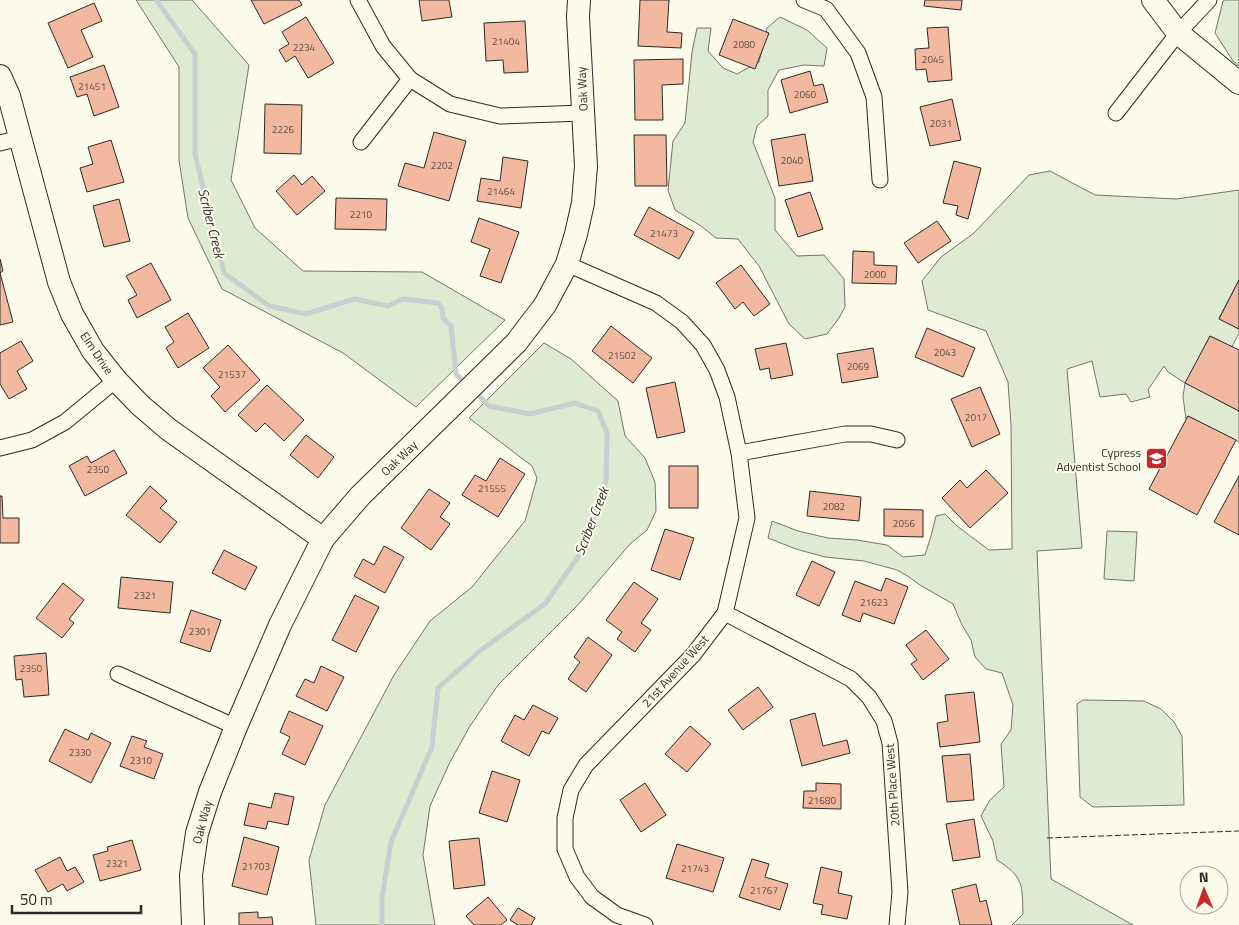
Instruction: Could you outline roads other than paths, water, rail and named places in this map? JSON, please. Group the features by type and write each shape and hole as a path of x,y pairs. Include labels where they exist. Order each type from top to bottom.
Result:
{"street":[{"path":"358,0 383,46 410,79 450,104 500,116 583,112"},
{"name":"Oak Way","path":"194,925 191,875 196,832 236,727 280,625 323,538 360,496 516,343 557,284 567,264 583,203 586,166 578,17 579,0"},
{"path":"804,0 829,5 858,52 874,97 880,180"},
{"path":"1153,0 1178,33 1239,83"},
{"path":"1116,113 1178,33 1209,0"},
{"name":"Elm Drive","path":"0,76 9,96 10,141 59,282 72,314 93,351 116,380 140,405 168,429 323,538"},
{"path":"361,142 410,79"},
{"name":"21st Avenue West","path":"567,264 656,303 682,322 703,346 717,370 727,397 739,453 747,518 726,613 693,655 586,765 571,790 565,818 564,849 577,877 592,897 617,915 645,925"},
{"path":"0,448 32,440 65,422 116,380"},
{"path":"739,453 845,434 871,434 897,440"},
{"name":"20th Place West","path":"726,613 851,679 869,697 884,721 890,743 900,892 897,925"},
{"path":"118,674 236,727"}],"waterway":[{"name":"Scriber Creek","path":"156,0 195,54 195,154 224,273 269,306 306,314 354,299 388,306 403,299 438,303 442,308 443,318 451,326 456,374 466,384"},
{"name":"Scriber Creek","path":"382,925 382,898 391,842 432,747 438,688 481,650 545,604 582,551 606,480 607,433 598,411 575,403 530,414 489,406 474,391"}],"place":[{"name":"Cypress Adventist School","path":"1157,459"}]}
